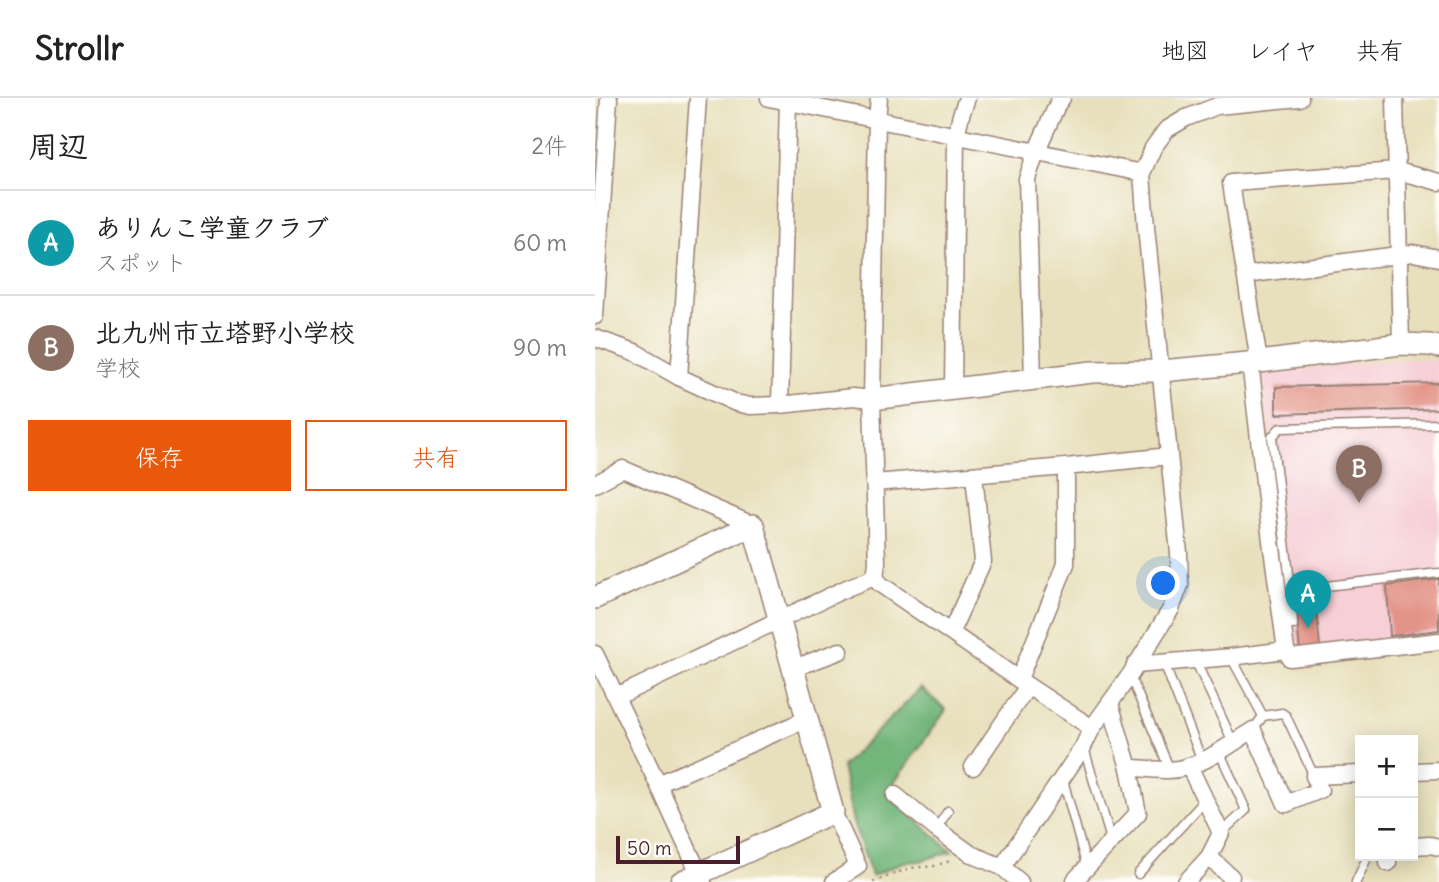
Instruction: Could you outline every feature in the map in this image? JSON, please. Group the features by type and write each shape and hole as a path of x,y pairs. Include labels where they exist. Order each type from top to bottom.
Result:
{"street":[{"path":"595,107 608,98"},
{"path":"595,316 608,98"},
{"path":"679,377 698,98"},
{"path":"769,98 1142,173"},
{"path":"879,98 871,400 877,563 875,577 880,584 1092,728"},
{"path":"953,390 956,135 967,98"},
{"path":"1033,379 1027,179 1036,152 1062,98"},
{"path":"1002,867 1133,670 1171,609 1180,585 1142,173 1153,148 1166,130 1186,118 1217,106 1300,98"},
{"path":"1395,98 1401,344"},
{"path":"780,405 788,101"},
{"path":"1439,182 1397,171 1231,184 1246,275 1278,541 1286,650 1290,658 1439,641"},
{"path":"1246,275 1413,253 1439,258"},
{"path":"595,338 635,352 679,377 736,403 750,405 780,405 853,397 871,400 1092,372 1161,371 1401,344 1439,347"},
{"path":"874,482 1169,456"},
{"path":"973,767 1023,682 1066,564 1066,467"},
{"path":"595,484 623,469 753,525"},
{"path":"951,632 983,561 974,475"},
{"path":"595,598 753,525"},
{"path":"753,525 833,812 858,866 834,882"},
{"path":"616,697 875,577"},
{"path":"1133,670 1164,663 1286,650"},
{"path":"794,668 841,651"},
{"path":"595,654 658,784 695,879 833,812"},
{"path":"1081,874 1139,813 1110,703"},
{"path":"658,784 807,719"},
{"path":"1129,768 1170,770 1196,764 1253,730 1286,804 1320,790 1314,776 1355,774"},
{"path":"1186,882 1209,857 1221,833 1206,799 1196,764"},
{"path":"1418,771 1439,771"},
{"path":"895,795 971,855 1002,867 1020,882"},
{"path":"1418,846 1439,847"},
{"path":"1209,857 1231,877"}],"lane":[{"path":"1275,516 1272,437 1280,428 1439,424"},
{"path":"1278,541 1290,590 1293,625"},
{"path":"1290,590 1439,573"},
{"path":"1231,657 1263,716"},
{"path":"1195,660 1233,742"},
{"path":"1164,663 1196,764"},
{"path":"1133,670 1170,770"},
{"path":"1253,730 1263,716 1282,713 1286,716 1314,776"},
{"path":"1083,747 1111,843"},
{"path":"1219,751 1246,810 1221,833"},
{"path":"1062,777 1081,874"},
{"path":"1138,874 1206,799"},
{"path":"936,829 948,811"},
{"path":"1356,882 1366,861"}],"path":[{"path":"873,882 910,868 934,866"}],"shaded area":[{"path":"1402,359 1439,361 1439,633 1297,650 1262,373"}],"green space":[{"path":"921,688 946,710 886,794 952,851 920,861 903,862 872,876 853,822 842,766"}],"building":[{"path":"1439,383 1439,409 1276,414 1276,387"},
{"path":"1439,579 1439,630 1390,636 1387,586"},
{"path":"1316,606 1320,647 1300,650 1296,609"}],"place":[{"name":"北九州市立塔野小学校","path":"1359,503"},
{"name":"ありんこ学童クラブ","path":"1308,628"}]}
